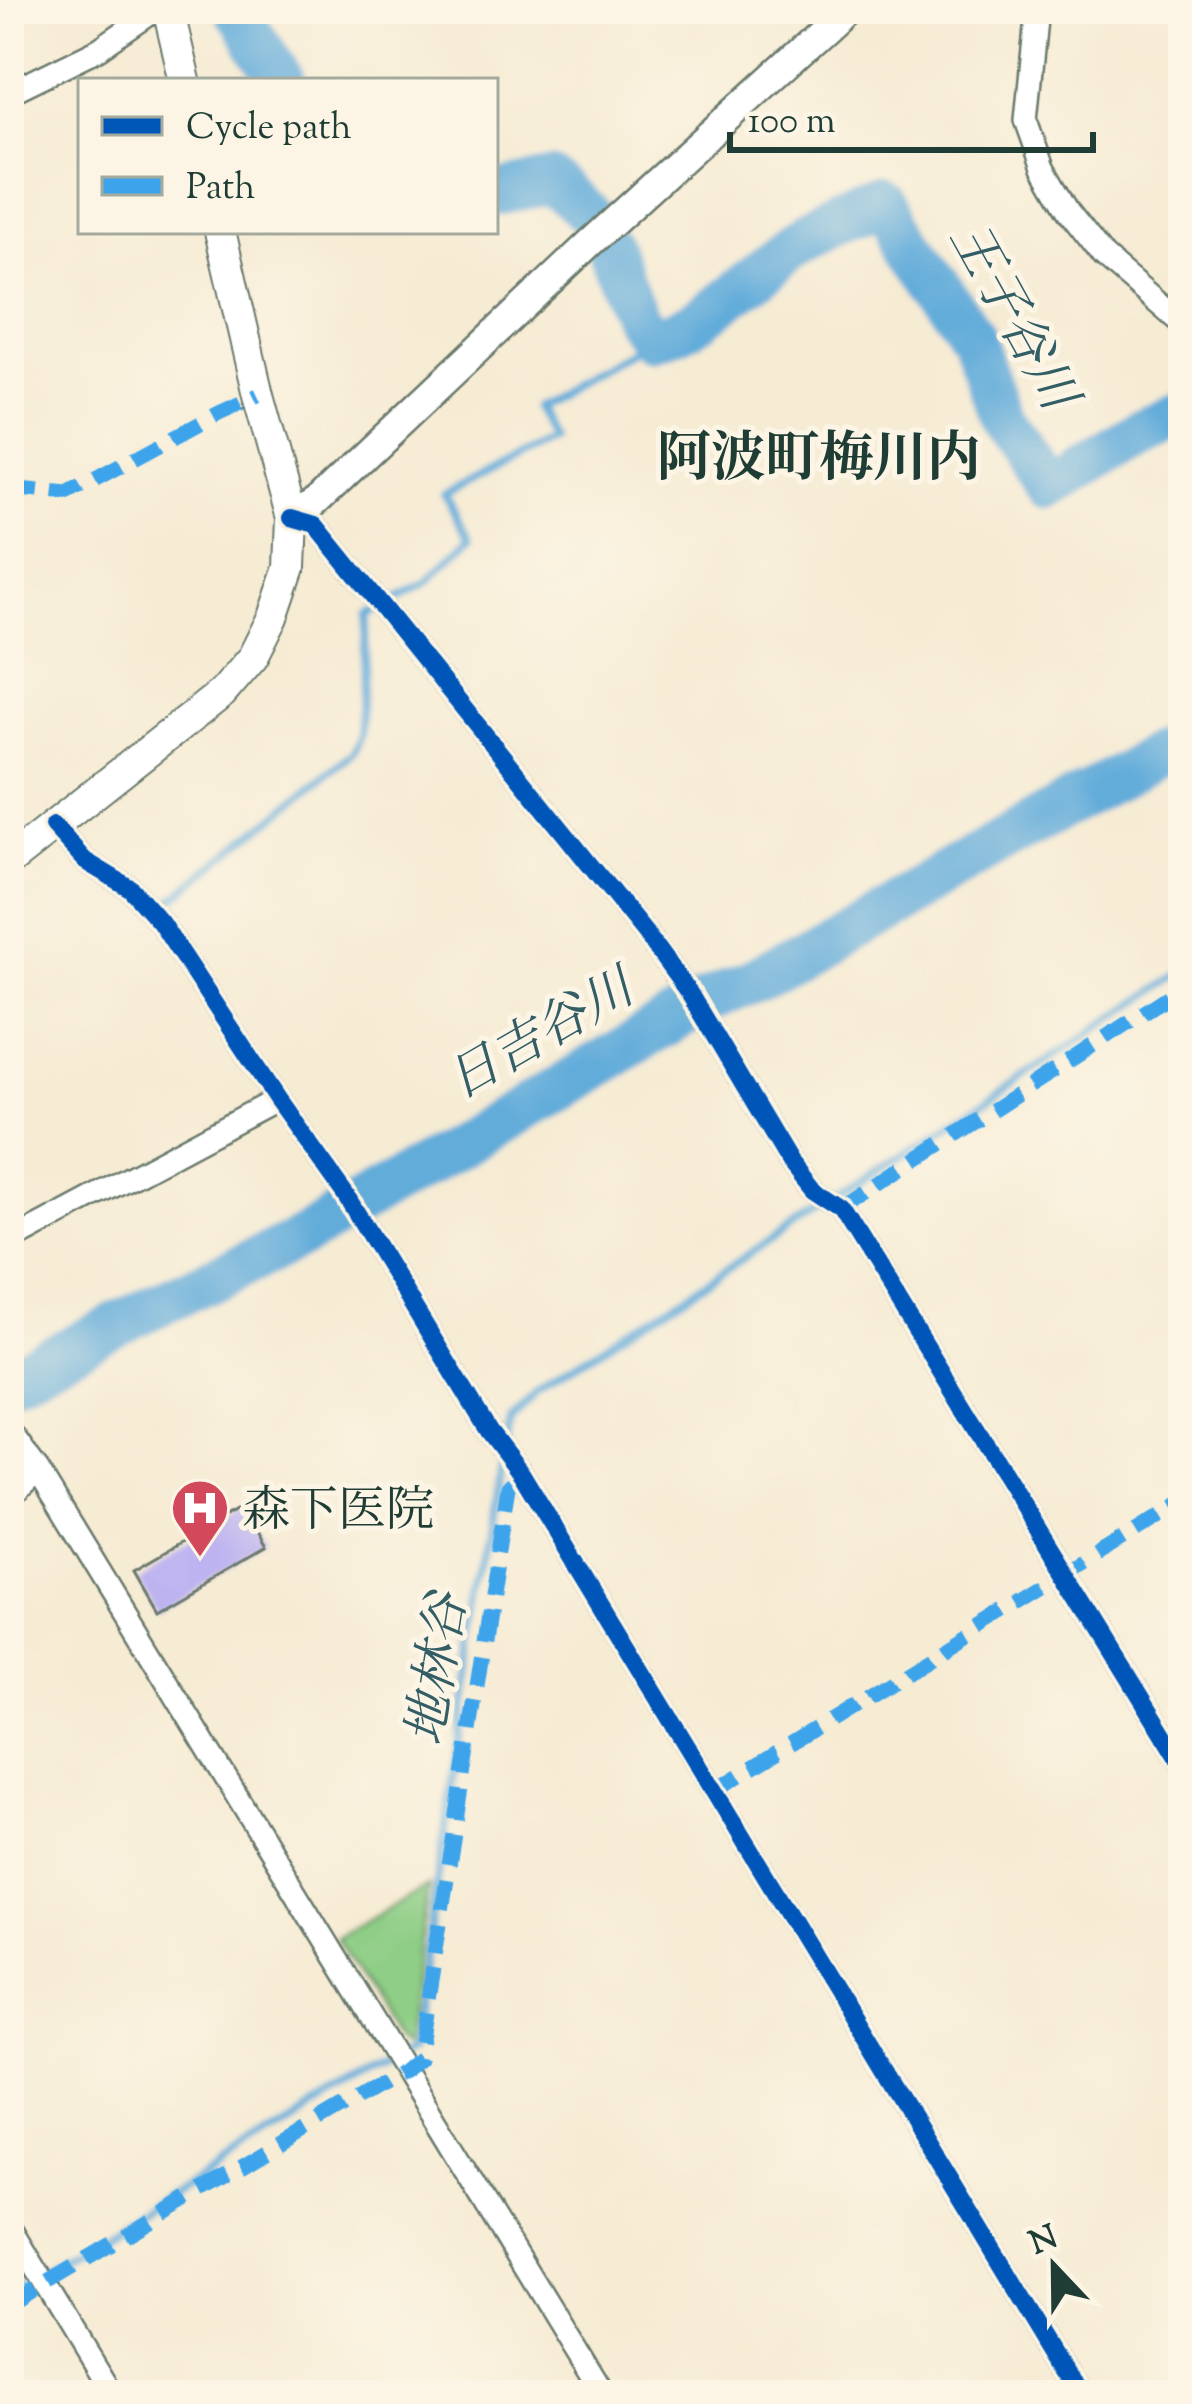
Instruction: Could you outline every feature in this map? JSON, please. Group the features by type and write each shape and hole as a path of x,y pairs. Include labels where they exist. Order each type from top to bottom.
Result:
{"main road":[{"path":"168,9 184,78"},
{"path":"9,861 222,693 253,657 290,567 292,518 221,234"}],"street":[{"path":"9,93 99,49 157,9"},
{"path":"292,518 317,500 847,9"},
{"path":"1036,9 1026,120 1042,168 1104,257 1183,326"},
{"path":"292,518 316,525 689,993 789,1161 812,1190 841,1209 1183,1765"},
{"path":"53,826 85,861 130,888 160,922 345,1194 1081,2395"},
{"path":"9,1242 277,1099"},
{"path":"9,1430 38,1470 602,2395"},
{"path":"9,1498 38,1470"},
{"path":"9,2225 112,2395"}],"green space":[{"path":"428,1886 405,2046 397,2042 335,1938"}],"building":[{"path":"242,1507 266,1547 157,1610 134,1570"}],"waterway":[{"name":"王子谷川","path":"236,9 281,78"},
{"name":"王子谷川","path":"498,193 551,182 594,219"},
{"name":"王子谷川","path":"608,246 635,318 652,339 711,311 801,244 886,204 973,338 1002,419 1049,487 1139,432 1183,413"},
{"path":"391,602 427,582 471,538 444,494 551,439 533,407 652,339"},
{"path":"161,909 352,753 359,736 367,615 374,611"},
{"name":"日吉谷川","path":"9,1379 306,1235 709,1000 752,981 1183,740"},
{"name":"地林谷","path":"506,1444 511,1419 537,1392 1183,973"},
{"name":"地林谷","path":"9,2292 411,2050 503,1458"}],"marked path":[{"path":"9,489 68,495 258,395"},
{"path":"841,1209 1183,987"},
{"path":"9,2305 419,2058 508,1487 521,1473"},
{"path":"714,1791 1183,1502"}],"cycle path":[{"path":"292,518 316,525 689,993 789,1161 812,1190 841,1209 1183,1765"},
{"path":"53,826 85,861 130,888 160,922 345,1194 489,1431 521,1473 1081,2395"}],"place":[{"name":"森下医院","path":"200,1559"}],"district":[{"name":"阿波町梅川内","path":"819,456"}]}
